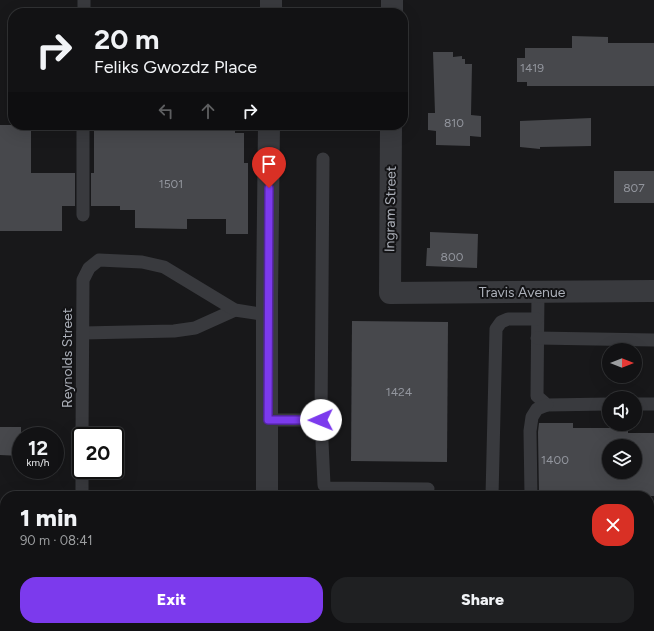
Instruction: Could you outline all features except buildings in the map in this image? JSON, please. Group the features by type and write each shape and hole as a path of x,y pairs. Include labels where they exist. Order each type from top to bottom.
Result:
{"street":[{"path":"267,491 269,130"},
{"name":"Ingram Street","path":"390,293 391,130"},
{"name":"Travis Avenue","path":"390,293 654,291"}],"lane":[{"path":"83,130 83,214"},
{"path":"323,159 321,420 324,485 327,488 428,489"},
{"name":"Reynolds Street","path":"82,427 83,280 89,268 99,260 142,262 164,268 235,310"},
{"path":"538,292 537,396 547,405"},
{"path":"83,333 174,331 195,328 235,310 267,315"},
{"path":"492,491 496,329 501,322 508,319 537,320"},
{"path":"537,338 654,340"},
{"path":"531,491 532,417 537,409 547,405 602,404"},
{"path":"642,404 654,404"},
{"path":"268,420 321,420"},
{"path":"82,479 82,491"},
{"path":"208,631 255,631"}],"route":[{"path":"269,188 267,298 268,420 321,420"}]}
